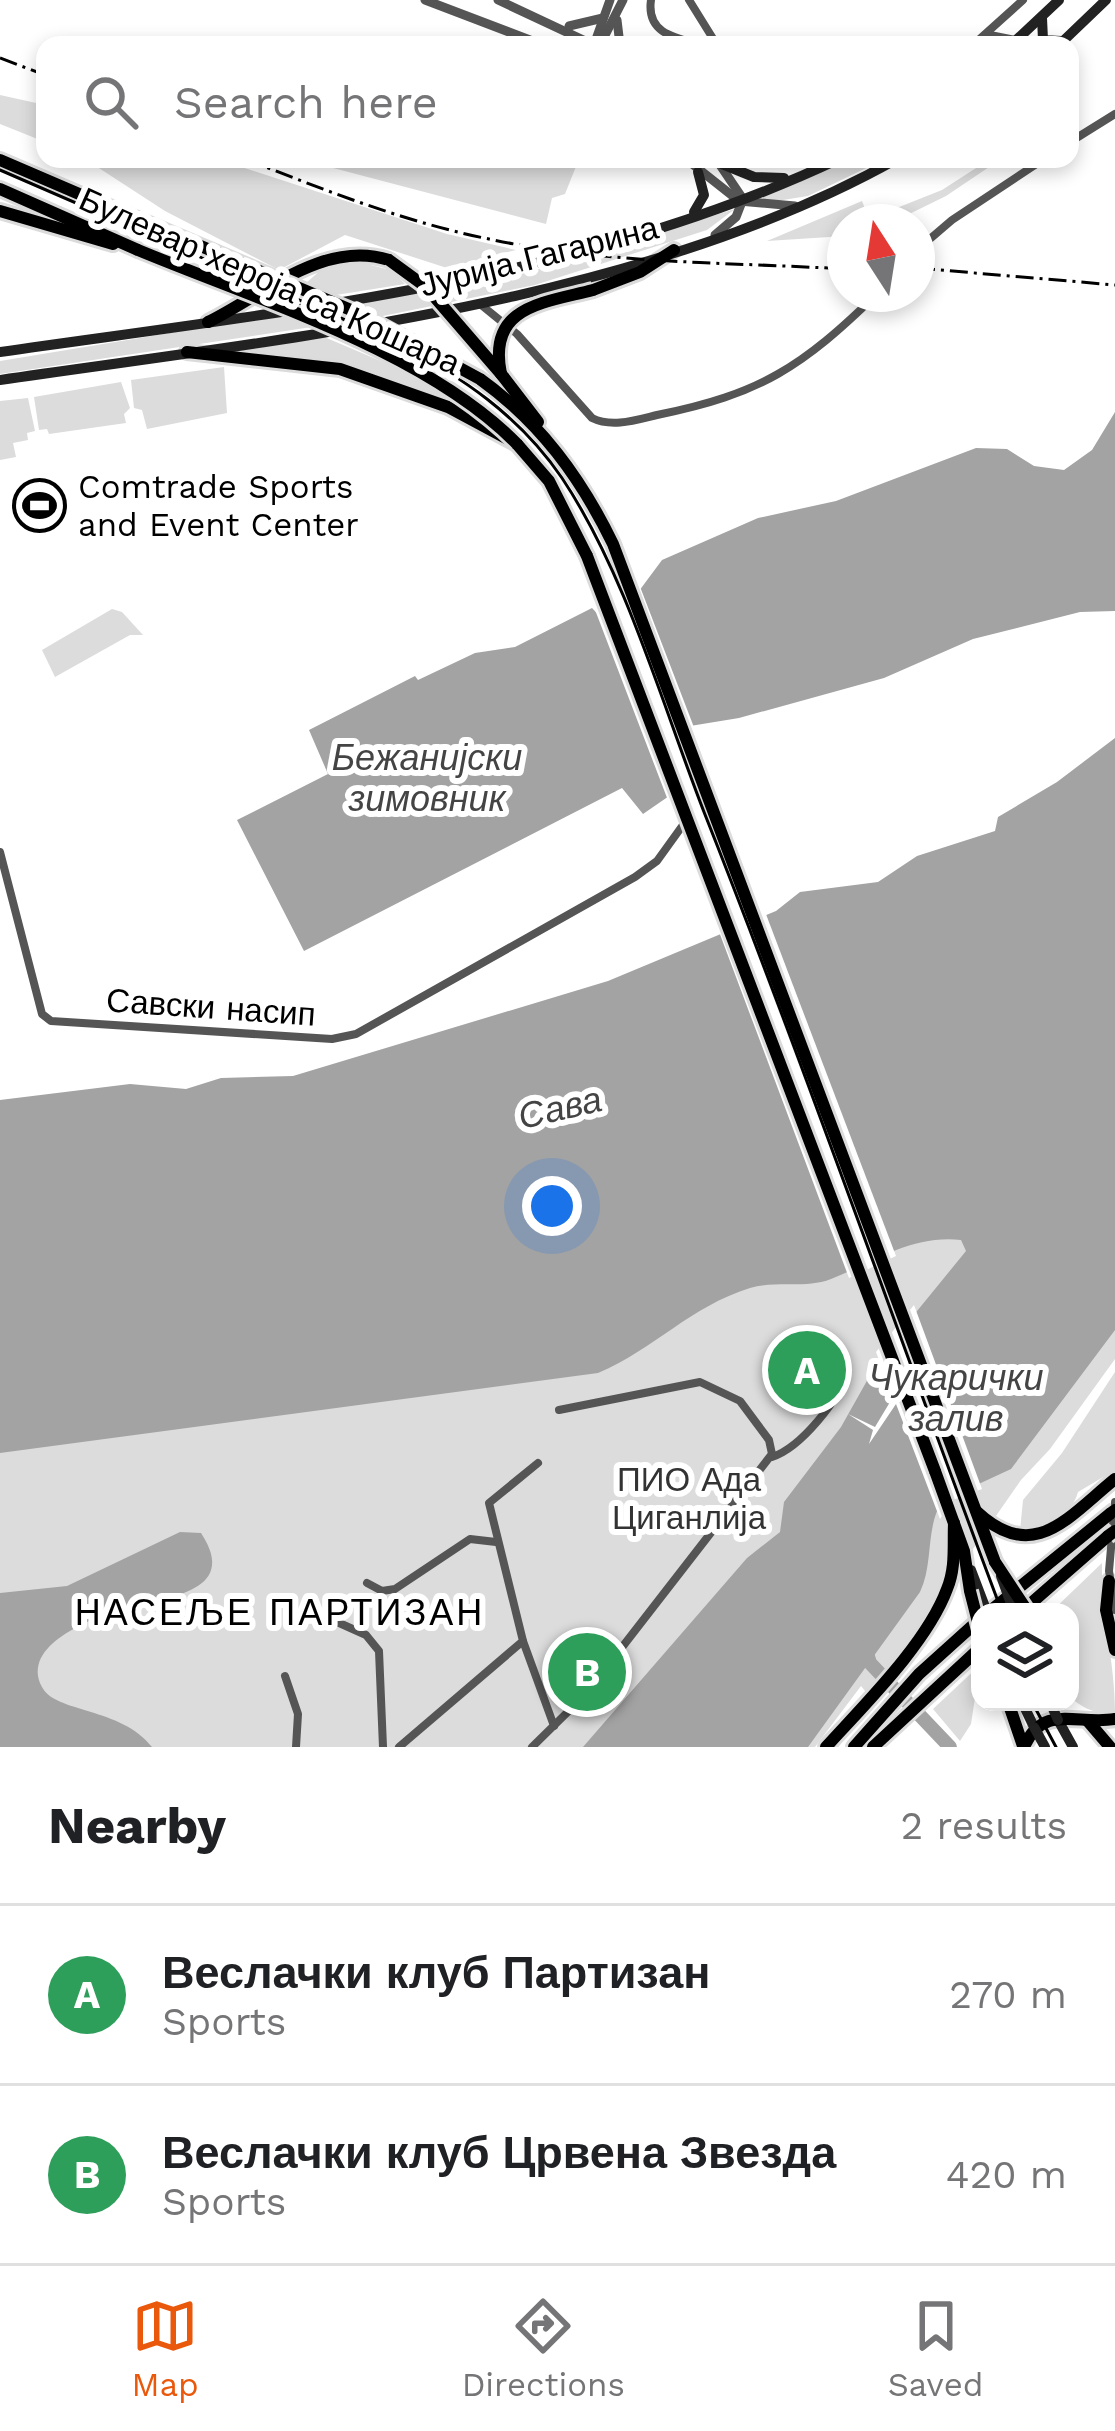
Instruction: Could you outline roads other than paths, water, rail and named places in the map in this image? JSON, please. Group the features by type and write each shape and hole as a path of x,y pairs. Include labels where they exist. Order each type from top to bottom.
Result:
{"main road":[{"path":"1021,36 1059,0"},
{"path":"1069,36 1106,0"},
{"path":"1042,17 1043,36"},
{"name":"Булевар хероја са Кошара","path":"0,160 415,341 480,379 544,434 581,484 614,544 976,1512 1016,1603"},
{"path":"736,168 764,178 800,177"},
{"name":"Јурија Гагарина","path":"0,352 497,273 741,200 820,168"},
{"name":"Јурија Гагарина","path":"0,380 531,291 708,239 801,205 878,168"},
{"path":"688,216 704,195 698,172"},
{"name":"Булевар хероја са Кошара","path":"0,189 400,362 465,398 517,444 549,481 587,556 954,1523 975,1603"},
{"path":"0,212 138,250"},
{"path":"502,375 499,343 513,318 539,303 640,272 674,250"},
{"path":"208,322 326,259 359,254 389,260 426,287 502,375 544,434"},
{"path":"187,352 300,362 363,374 432,399 517,444"},
{"path":"976,1512 1006,1533 1039,1535 1115,1479"},
{"path":"999,1603 1114,1508"},
{"path":"826,1747 888,1675 944,1597 953,1566 954,1523"},
{"path":"1032,1603 1111,1535"},
{"path":"964,1551 984,1603"},
{"path":"1110,1568 1106,1610 1114,1646"},
{"path":"854,1747 971,1627"},
{"path":"873,1747 971,1656"},
{"path":"1011,1711 1023,1747 1047,1720 1115,1719"},
{"path":"1027,1711 1045,1747"},
{"path":"1055,1711 1073,1747"},
{"path":"1075,1711 1110,1747"}],"street":[{"path":"424,0 519,36"},
{"path":"498,0 579,36"},
{"path":"598,36 610,0"},
{"path":"602,36 623,0"},
{"path":"651,0 650,15 661,32 674,36"},
{"path":"688,0 711,36"},
{"path":"993,36 1023,0"},
{"path":"617,15 619,36"},
{"path":"554,23 580,26 603,18"},
{"path":"1079,136 1115,114"},
{"path":"694,168 741,200 801,205"},
{"path":"722,168 741,200"},
{"path":"935,235 1030,168"},
{"path":"708,239 732,222 741,200"},
{"path":"517,334 514,312 531,291"},
{"path":"479,303 517,334 592,418 618,423 718,401 773,380 828,342 859,312"},
{"name":"Савски насип","path":"0,852 42,1014 51,1021 342,1039 394,1016 498,950 635,877 657,861 691,815"},
{"path":"532,1747 603,1672 771,1457 792,1446 838,1392 847,1370"},
{"path":"559,1410 700,1382 740,1401 769,1440 771,1457"},
{"path":"538,1462 489,1503 523,1641 554,1726"},
{"path":"1114,1508 1110,1568 1115,1610"},
{"path":"368,1583 391,1591 470,1539 496,1542"},
{"path":"337,1622 366,1635 379,1651 383,1747"},
{"path":"399,1747 523,1641"},
{"path":"285,1676 298,1714 296,1747"}],"water":[{"name":"Бежанијски зимовник","path":"1115,412 1115,611 1080,612 973,639 884,678 739,718 684,727 663,741 672,794 643,814 622,788 304,951 237,820 328,774 309,730 415,676 418,680 475,653 515,647 592,608 608,625 616,622 662,560 758,518 836,501 976,448 1007,449 1034,466 1064,470 1092,450"},
{"path":"1115,738 1115,1330 1011,1469 942,1501 920,1592 808,1747 583,1747 747,1558 780,1532 784,1502 841,1427 882,1354 966,1251 961,1240 910,1245 821,1282 750,1288 709,1306 598,1373 0,1453 0,1100 130,1084 186,1089 221,1078 293,1076 608,981 776,911 800,892 878,882 917,856 995,831 998,817 1057,782"},
{"path":"180,1532 201,1533 211,1554 211,1569 204,1581 175,1596 78,1627 50,1646 38,1672 49,1695 124,1724 152,1747 0,1747 0,1593 67,1586"}],"waterway":[{"path":"865,1647 870,1663 950,1747"}],"tram line":[{"path":"0,170 420,355 508,417 562,478 605,556 641,641 999,1603"},
{"path":"1037,1711 1056,1747"}],"railway":[{"path":"0,58 36,72"},
{"path":"269,168 396,214 532,247 621,258 827,268"},
{"path":"935,270 1115,285"}],"place":[{"name":"Comtrade Sports and Event Center","path":"39,505"},
{"name":"Веслачки клуб Партизан","path":"807,1370"},
{"name":"Веслачки клуб Црвена Звезда","path":"587,1672"}],"district":[{"name":"НАСЕЉЕ ПАРТИЗАН","path":"280,1613"}],"water label":[{"name":"Сава","path":"560,1108"},
{"name":"Чукарички залив","path":"956,1398"}],"park label":[{"name":"ПИО Ада Циганлија","path":"689,1498"}]}
